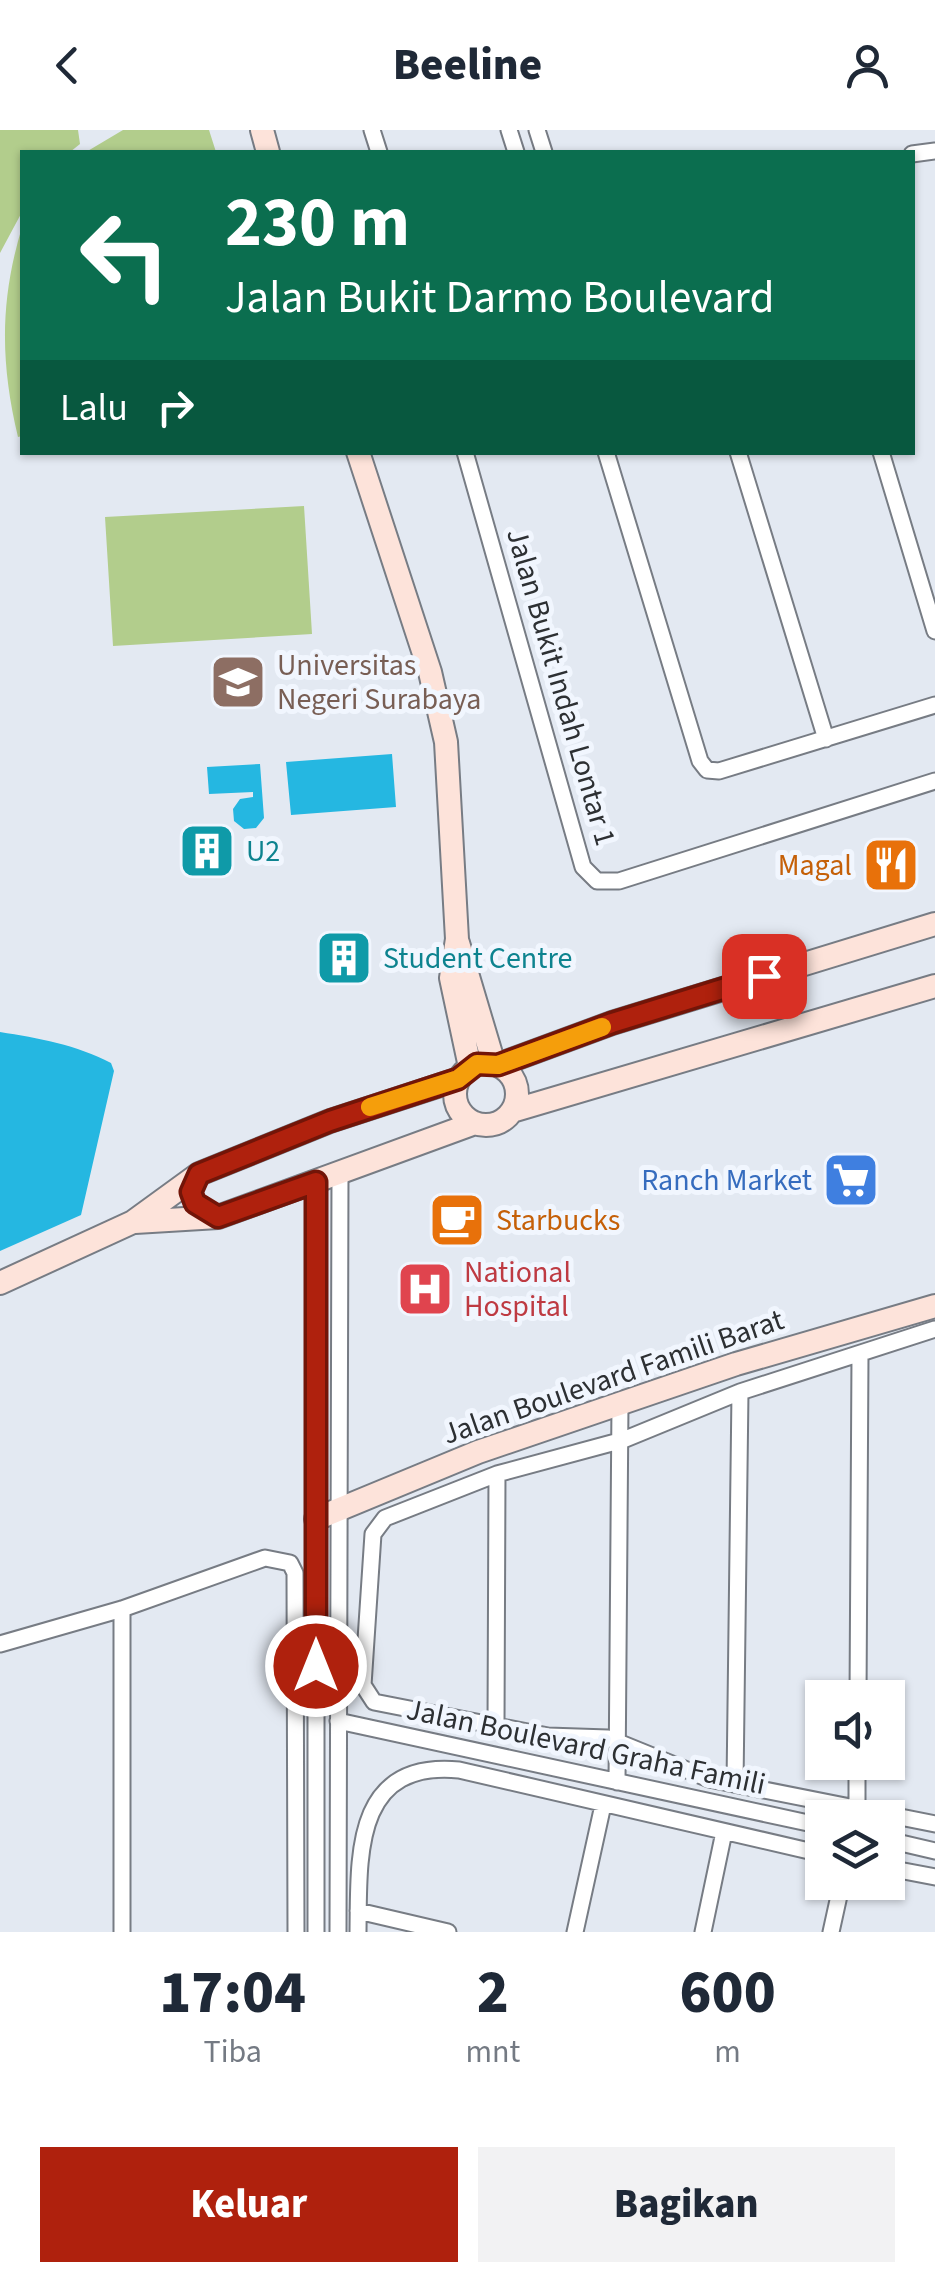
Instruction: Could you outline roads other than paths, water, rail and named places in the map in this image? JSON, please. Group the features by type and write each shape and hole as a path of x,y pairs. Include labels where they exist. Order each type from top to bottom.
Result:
{"main road":[{"path":"359,455 430,672 446,742 457,940 451,978 458,1076 455,1099 467,1126"},
{"path":"0,1283 133,1222 199,1174 330,1121 612,1023 935,924"},
{"path":"457,940 496,1064 516,1085 512,1111"},
{"path":"133,1222 218,1217 467,1126 491,1124 512,1111 935,986"},
{"path":"199,1174 191,1192 195,1203 218,1217"},
{"name":"Jalan Boulevard Famili Barat","path":"316,1519 478,1452 620,1403 935,1306"}],"street":[{"name":"Jalan Bukit Indah Lontar 1","path":"466,455 584,867 597,881 620,882 935,781"},
{"path":"607,455 700,761 707,770 719,771 935,705"},
{"path":"739,455 826,739"},
{"path":"881,455 935,631"},
{"path":"338,1932 340,1174"},
{"path":"316,1182 316,1932"},
{"path":"824,1800 691,1772 620,1741 496,1727 374,1702 363,1686 377,1525 385,1518 497,1474 623,1440 740,1392 935,1330"},
{"path":"858,1680 860,1355"},
{"path":"736,1784 740,1392"},
{"path":"617,1782 623,1440 620,1403"},
{"path":"496,1727 497,1474"},
{"path":"0,1644 122,1610 265,1558 290,1563 294,1573 296,1932"},
{"path":"122,1610 122,1932"},
{"name":"Jalan Boulevard Graha Famili","path":"338,1720 805,1822"},
{"path":"358,1932 361,1846 368,1817 386,1788 403,1776 459,1770 805,1850"},
{"path":"575,1932 603,1805"},
{"path":"905,1817 935,1824"},
{"path":"703,1932 724,1832"},
{"path":"905,1844 935,1850"},
{"path":"905,1872 935,1878"},
{"path":"831,1932 838,1900"},
{"path":"358,1911 448,1932"}],"water":[{"path":"392,754 396,807 291,815 286,762"},
{"path":"260,764 264,818 256,828 244,829 234,821 233,809 240,799 253,797 253,792 209,794 207,767"},
{"path":"0,1032 85,1051 111,1063 114,1071 81,1215 0,1251"}],"place":[{"name":"Universitas Negeri Surabaya","path":"238,682"},
{"name":"U2","path":"207,851"},
{"name":"Magal","path":"891,865"},
{"name":"Student Centre","path":"344,958"},
{"name":"Ranch Market","path":"851,1180"},
{"name":"Starbucks","path":"457,1220"},
{"name":"National Hospital","path":"425,1289"}]}
